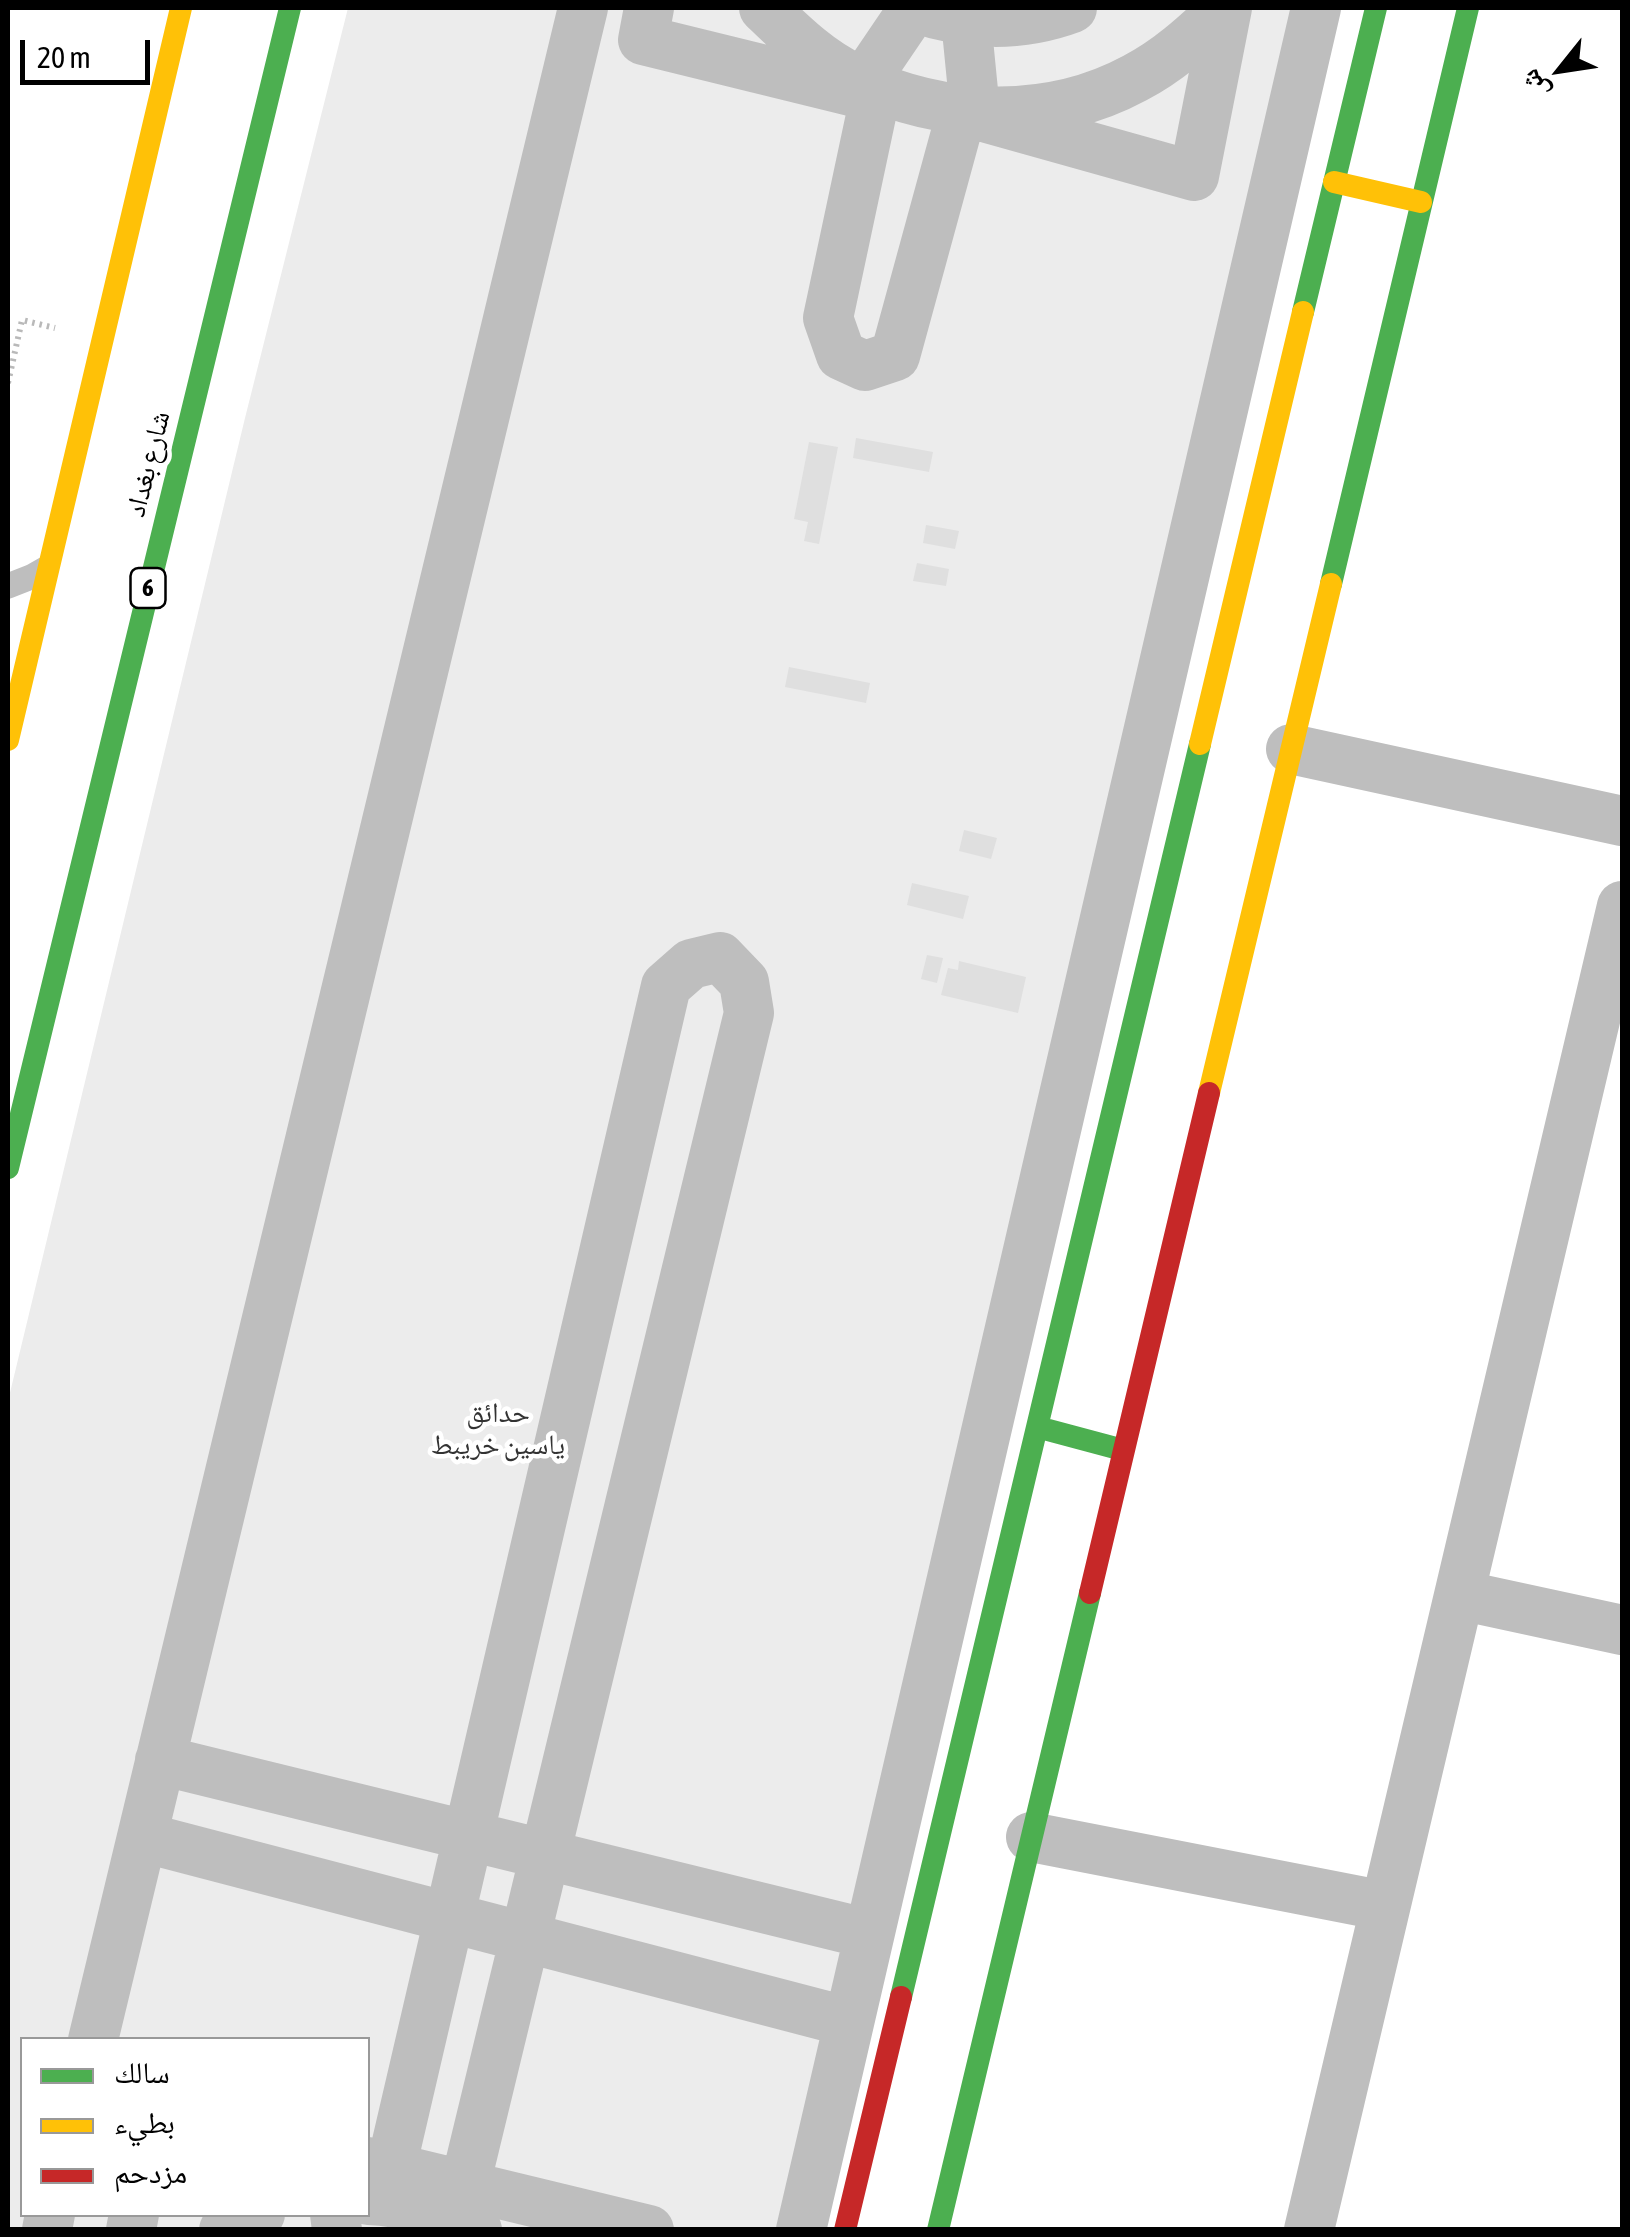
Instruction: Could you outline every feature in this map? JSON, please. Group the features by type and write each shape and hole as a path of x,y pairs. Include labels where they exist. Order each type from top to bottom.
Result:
{"main road":[{"path":"8,740 181,8"},
{"name":"شارع بغداد","path":"8,1168 290,8"},
{"path":"845,2230 1376,8"},
{"path":"938,2230 1468,8"},
{"path":"1334,182 1421,202"},
{"path":"1037,1427 1123,1450"}],"street":[{"path":"94,2037 583,8"},
{"path":"648,8 643,40 969,111 1194,176 1226,8"},
{"path":"764,8 804,46 875,97 828,318 841,355 865,366 895,356 969,111 966,20"},
{"path":"860,87 915,8 984,23 1027,20 1072,8"},
{"path":"969,111 1022,112 1079,101 1134,79 1184,47 1226,8"},
{"path":"801,2230 1316,8"},
{"path":"1290,749 1622,820"},
{"path":"1309,2230 1460,1595 1612,994 1622,906"},
{"path":"471,2207 525,1937 748,1013 744,982 720,957 691,964 666,986 450,1918 375,2176 471,2207 650,2230"},
{"path":"1460,1595 1622,1630"},
{"path":"160,1760 869,1934"},
{"path":"142,1837 849,2022"},
{"path":"1031,1837 1385,1906"},
{"path":"224,2230 253,2217"}],"lane":[{"path":"8,586 49,566"},
{"path":"8,636 27,658"}],"path":[{"path":"8,383 22,320"}],"green space":[{"name":"حدائق ياسين خريبط","path":"348,8 1331,8 805,2229 8,2230 8,1401"}],"building":[{"path":"856,438 933,452 929,472 853,458"},
{"path":"809,442 838,447 819,544 804,541 808,522 794,519"},
{"path":"926,525 959,531 955,549 923,543"},
{"path":"917,563 949,569 946,586 913,581"},
{"path":"789,667 870,683 866,703 785,687"},
{"path":"964,830 997,838 991,859 959,851"},
{"path":"912,883 969,896 963,919 907,905"},
{"path":"927,955 943,958 937,983 921,979"},
{"path":"959,961 1026,977 1018,1013 941,995 948,968 958,970"}],"traffic: fast":[{"path":"8,1168 290,8"},
{"path":"1303,312 1376,8"},
{"path":"1331,584 1468,8"},
{"path":"901,1997 1200,744"},
{"path":"1037,1427 1123,1450"},
{"path":"938,2230 1090,1593"}],"traffic: slow":[{"path":"8,740 181,8"},
{"path":"1334,182 1421,202"},
{"path":"1200,744 1303,312"},
{"path":"1209,1093 1331,584"}],"traffic: jam":[{"path":"1090,1593 1209,1093"},
{"path":"845,2230 901,1997"}]}
